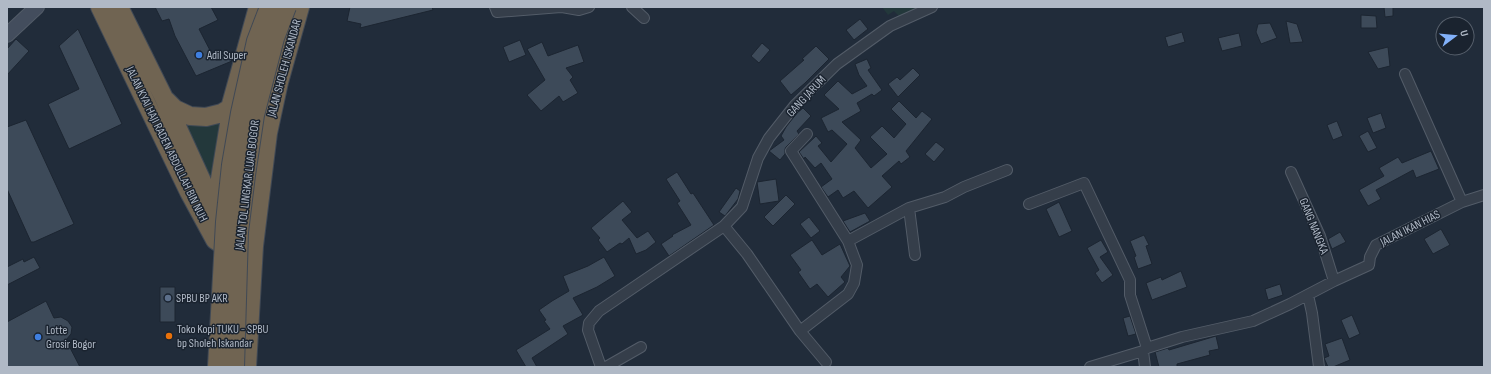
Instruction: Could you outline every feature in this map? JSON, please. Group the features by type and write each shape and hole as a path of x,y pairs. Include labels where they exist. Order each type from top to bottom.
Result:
{"highway":[{"name":"JALAN KYAI HAJI RADEN ABDULLAH BIN NUH","path":"100,7 189,192 215,240 252,265"},
{"name":"JALAN KYAI HAJI RADEN ABDULLAH BIN NUH","path":"119,7 164,98 217,215 254,246"},
{"path":"209,367 215,240 220,179 231,112 230,108 258,7"},
{"name":"JALAN TOL LINGKAR LUAR BOGOR","path":"217,367 224,222 231,165 240,113 256,41 269,7"},
{"name":"JALAN TOL LINGKAR LUAR BOGOR","path":"235,367 239,232 246,175 255,115 275,38 287,7"},
{"name":"JALAN SHOLEH ISKANDAR","path":"247,367 252,265 268,133 283,67 300,7"},
{"path":"164,98 175,109 190,116 206,118 222,113 230,108"}],"street":[{"path":"7,35 37,7"},
{"path":"495,7 497,12 562,7 579,10 589,7"},
{"path":"632,7 644,18"},
{"name":"GANG JARUM","path":"601,367 588,330 589,323 598,311 724,226 742,207 758,158 769,138 795,105 837,64 890,26 932,7"},
{"path":"1405,74 1462,202"},
{"path":"800,331 848,294 854,282 857,266 848,241 791,151 807,134"},
{"path":"848,241 909,208 945,196 1007,170"},
{"name":"GANG NANGKA","path":"1292,172 1320,236 1334,280"},
{"path":"1029,204 1084,183 1130,280 1130,295 1145,350 1144,367"},
{"name":"JALAN IKAN HIAS","path":"1090,367 1182,337 1253,321 1308,295 1334,280 1369,265 1370,257 1376,246 1462,202 1484,195"},
{"path":"909,208 915,255"},
{"path":"724,226 747,254 800,331 826,362"},
{"path":"1308,295 1312,313 1319,367"},
{"path":"606,367 641,347"}],"green space":[{"path":"882,7 928,7 899,16 894,11 888,15"},
{"path":"175,109 222,113 217,208"}],"building":[{"path":"155,7 211,7 218,20 199,29 214,58 228,52 232,61 196,76 175,36 169,19 162,21"},
{"path":"350,7 432,7 433,10 360,28 361,24 347,21"},
{"path":"1384,7 1393,7 1393,16 1385,17"},
{"path":"1361,15 1376,16 1377,28 1361,28"},
{"path":"860,19 868,29 854,40 846,30"},
{"path":"1286,21 1297,24 1303,42 1290,43"},
{"path":"1270,23 1277,38 1261,44 1256,32 1258,24"},
{"path":"78,29 122,124 69,149 48,104 79,89 59,46"},
{"path":"1182,32 1185,42 1168,47 1165,37"},
{"path":"1239,33 1242,46 1222,51 1218,38"},
{"path":"16,39 29,51 7,75 7,49"},
{"path":"520,40 526,55 509,62 503,47"},
{"path":"542,42 548,56 578,45 584,62 566,68 573,77 570,80 578,93 563,102 559,96 541,111 527,95 545,80 527,49"},
{"path":"762,43 770,50 759,63 751,56"},
{"path":"816,46 829,59 791,95 780,81 804,60 802,59"},
{"path":"1388,47 1390,66 1378,69 1368,52"},
{"path":"867,59 871,68 868,70 882,90 874,96 872,94 857,103 861,111 842,122 861,140 855,148 871,168 887,154 870,137 882,126 894,138 906,124 891,109 899,101 916,118 922,111 932,119 906,151 910,157 901,164 899,161 882,176 892,187 868,208 854,191 843,198 838,190 828,197 821,187 832,179 821,163 815,168 805,157 804,159 799,152 816,136 822,143 818,146 831,162 847,144 832,130 828,132 821,118 839,109 824,95 838,81 852,94 867,86 859,75 855,64"},
{"path":"913,68 920,75 898,97 888,84 897,77 900,80"},
{"path":"803,108 811,116 797,131 799,134 786,147 785,154 780,160 769,151 784,140 781,136 786,127"},
{"path":"1381,113 1386,128 1373,133 1367,118"},
{"path":"26,120 74,224 34,242 31,242 7,189 7,127"},
{"path":"1337,121 1343,136 1333,140 1327,125"},
{"path":"1368,131 1377,148 1368,152 1359,136"},
{"path":"936,142 945,149 934,162 925,154"},
{"path":"1431,151 1439,169 1416,178 1413,170 1376,190 1381,199 1368,206 1359,190 1384,176 1379,168 1398,157 1402,163"},
{"path":"677,172 714,225 669,256 661,244 673,236 672,235 691,225 677,203 680,201 666,179"},
{"path":"776,179 779,201 760,204 757,182"},
{"path":"736,188 740,191 738,199 725,216 719,212"},
{"path":"786,195 795,204 773,226 764,217"},
{"path":"623,201 632,212 622,220 637,238 648,231 656,242 646,250 636,254 629,238 622,244 620,243 607,252 598,240 600,238 591,228"},
{"path":"1059,202 1072,231 1059,237 1046,209"},
{"path":"865,213 870,221 850,232 843,221"},
{"path":"809,217 820,231 811,238 800,224"},
{"path":"1441,229 1450,245 1433,254 1424,239"},
{"path":"1340,232 1346,242 1332,249 1328,239"},
{"path":"1144,235 1149,245 1146,246 1152,264 1138,269 1134,257 1136,256 1130,241"},
{"path":"812,240 822,255 840,244 850,266 841,277 845,282 828,297 817,284 810,289 798,272 801,270 790,255"},
{"path":"1101,240 1108,252 1100,257 1113,275 1102,283 1095,273 1099,270 1087,248"},
{"path":"34,257 40,268 7,285 7,267 23,259 24,262"},
{"path":"604,257 615,276 597,287 573,298 583,315 563,326 568,334 532,358 537,367 526,367 516,350 550,329 539,310 569,291 563,276 588,266"},
{"path":"1181,271 1187,287 1152,300 1146,283 1161,277 1162,280"},
{"path":"1280,284 1283,295 1268,300 1265,289"},
{"name":"SPBU BP AKR","path":"160,287 175,287 175,322 160,322"},
{"name":"Lotte Grosir Bogor","path":"46,301 54,318 61,317 68,321 72,327 71,334 66,340 80,367 7,367 7,322"},
{"path":"1352,315 1360,334 1349,339 1341,320"},
{"path":"1130,316 1136,334 1128,336 1123,318"},
{"path":"1216,336 1219,349 1209,351 1210,355 1177,364 1177,367 1159,367 1155,352 1168,348 1169,350"},
{"path":"1342,338 1350,360 1333,367 1328,367 1324,358 1329,356 1325,344"}],"place":[{"name":"Adil Super","path":"199,55"},
{"name":"SPBU BP AKR","path":"168,298"},
{"name":"Toko Kopi TUKU - SPBU bp Sholeh Iskandar","path":"169,336"},
{"name":"Lotte Grosir Bogor","path":"38,337"}]}
